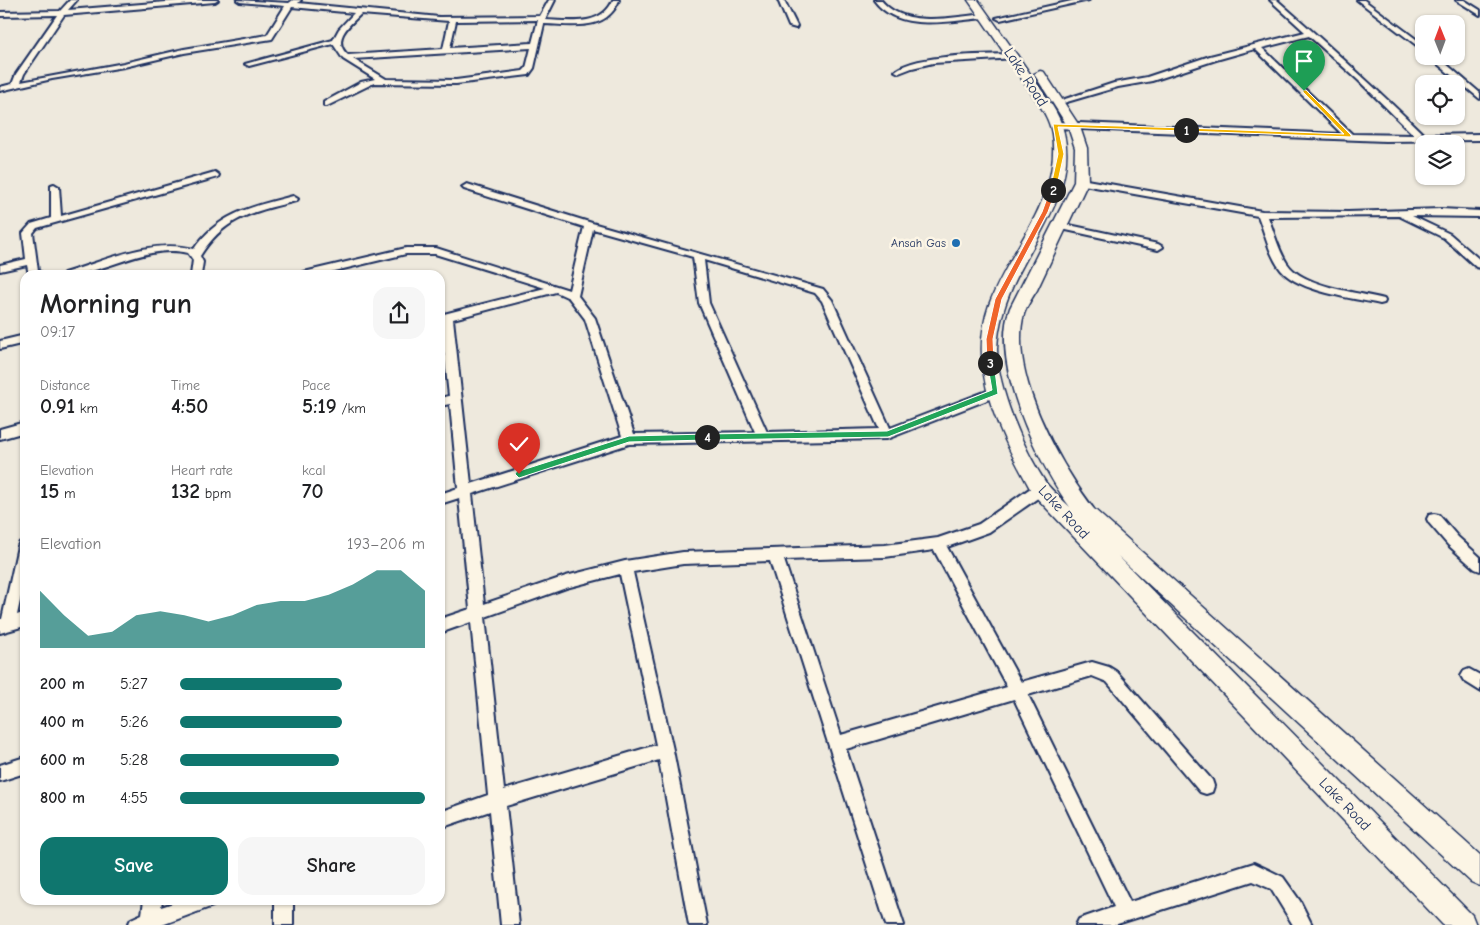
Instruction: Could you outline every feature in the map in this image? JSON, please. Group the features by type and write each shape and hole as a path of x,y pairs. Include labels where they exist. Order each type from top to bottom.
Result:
{"main road":[{"name":"Lake Road","path":"986,8 1013,56 1045,105 1081,148 1082,182 1030,290 1020,305 1015,320 1015,355 1026,401 1053,463 1073,498 1087,515 1480,873"},
{"name":"Lake Road","path":"986,8 1060,102 1064,126 1055,183 1045,212 999,299 989,354 996,392 1022,458 1040,489 1462,925"}],"street":[{"path":"16,84 25,66 62,13 74,0"},
{"path":"0,14 62,13 108,10 156,2 215,0"},
{"path":"240,0 289,6 453,19 596,21 606,18 611,13 616,0"},
{"path":"249,64 277,46 289,6 298,0"},
{"path":"327,104 364,84 385,81 413,83 456,82 521,75 530,68 542,20 552,0"},
{"path":"781,0 793,26"},
{"path":"877,0 890,13 916,19 986,8 1086,0"},
{"path":"1273,0 1361,78 1419,135"},
{"path":"1360,0 1415,41"},
{"path":"1459,0 1480,14"},
{"path":"359,12 346,25 336,41 337,48 346,58 385,81"},
{"path":"446,51 453,19"},
{"path":"1060,102 1117,85 1149,79 1212,58 1311,33"},
{"path":"0,89 16,84 124,65 184,51 336,41"},
{"path":"346,58 536,45"},
{"path":"1256,47 1349,136"},
{"path":"899,71 910,66 933,61 1013,56"},
{"path":"1443,65 1480,97"},
{"path":"1064,126 1415,138"},
{"path":"1465,137 1480,137"},
{"path":"33,270 28,233 29,229 34,226 215,175"},
{"path":"1082,182 1262,214 1400,214 1441,212 1480,214"},
{"path":"54,187 56,219"},
{"path":"467,187 819,291 826,300 888,434"},
{"path":"196,254 207,237 227,222 243,214 293,199"},
{"path":"1262,214 1284,267 1290,273 1312,284 1380,301"},
{"path":"1400,214 1447,236 1480,265"},
{"path":"573,296 589,224"},
{"path":"1060,226 1158,247"},
{"path":"85,270 151,250 173,248 188,249 196,254 198,260 197,270"},
{"path":"325,270 406,251 436,251 557,288 573,296 590,318 629,439"},
{"path":"698,255 704,302 762,435"},
{"path":"0,268 32,261"},
{"path":"445,317 557,288"},
{"path":"445,324 455,399 510,925"},
{"path":"0,345 20,340"},
{"path":"445,498 629,439 888,434 996,392"},
{"path":"445,401 455,399"},
{"path":"0,434 20,428"},
{"path":"445,624 566,582 625,567 683,558 885,551 938,544 984,528 1040,489"},
{"path":"1434,519 1453,541 1480,565"},
{"path":"938,544 1016,690 1126,912"},
{"path":"774,554 895,925"},
{"path":"4,625 20,565"},
{"path":"625,567 665,750 698,925"},
{"path":"4,625 20,620"},
{"path":"836,744 1092,669 1104,672 1112,677 1206,786"},
{"path":"445,818 498,800 665,750"},
{"path":"0,773 20,767"},
{"path":"1086,925 1254,872 1277,883 1303,925"},
{"path":"143,922 151,905"},
{"path":"143,922 192,905"},
{"path":"284,905 284,925"}],"place":[{"name":"Ansah Gas","path":"956,243"}],"route":[{"path":"519,474 629,439 888,434 996,392 989,354 990,339 999,299 1045,212 1059,170 1061,154 1055,125 1349,136 1304,91"}]}
